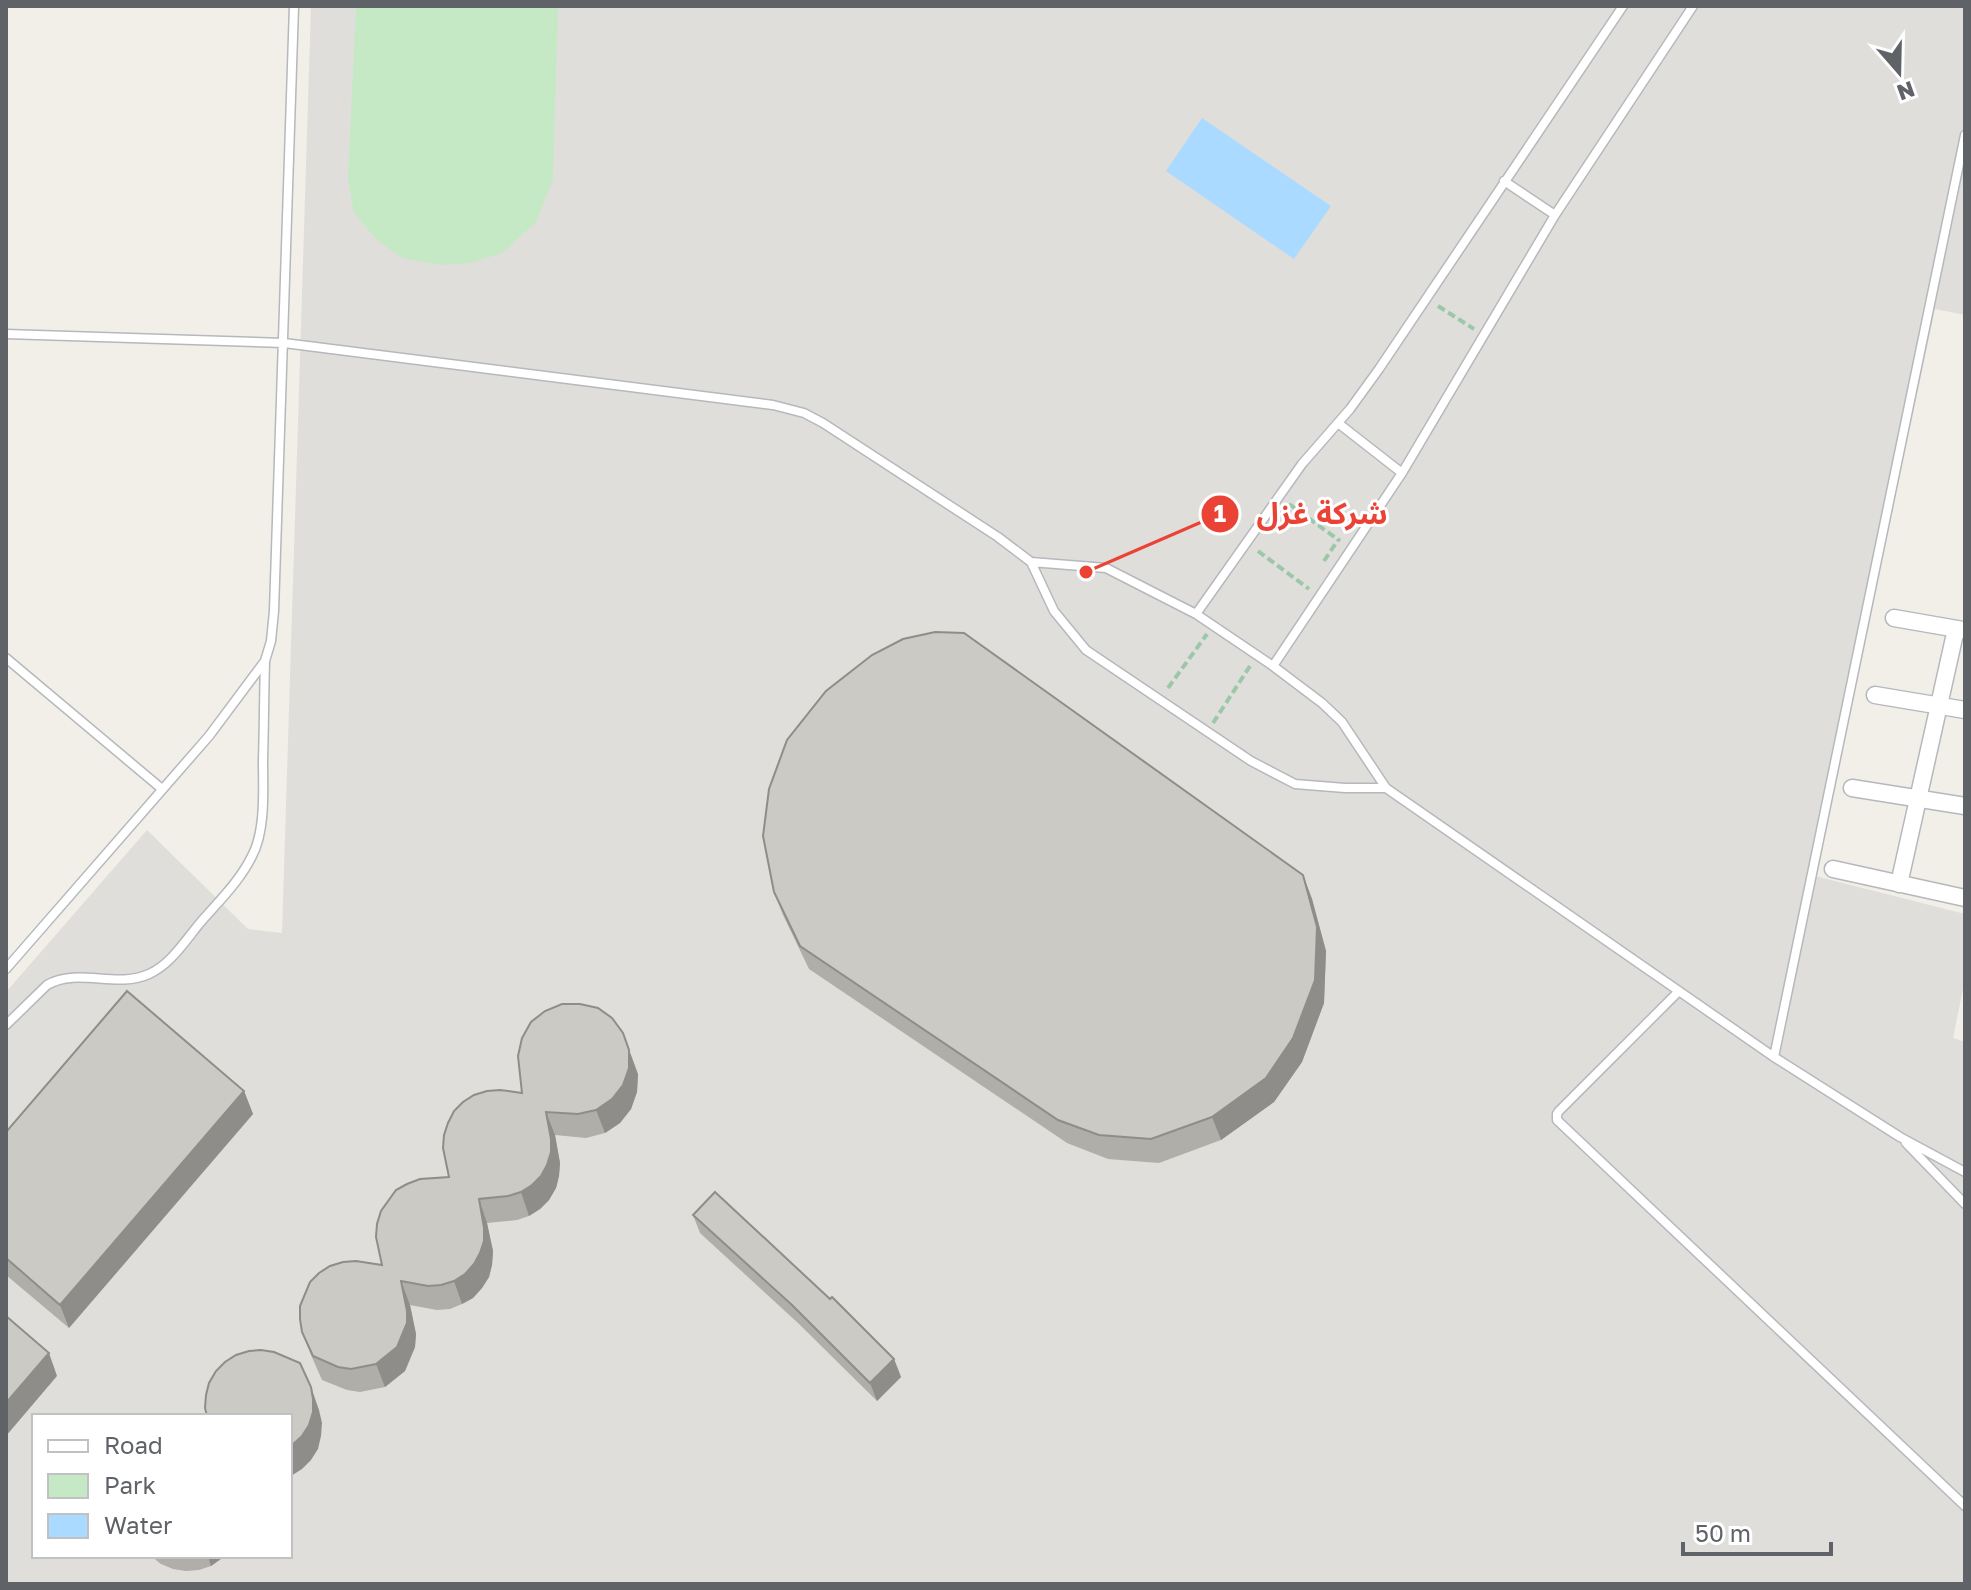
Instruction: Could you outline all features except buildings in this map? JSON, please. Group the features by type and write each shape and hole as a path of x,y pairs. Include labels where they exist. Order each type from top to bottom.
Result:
{"street":[{"path":"1894,618 1960,630 1939,705 1899,884"},
{"path":"1875,695 1965,710"},
{"path":"1852,788 1965,806"},
{"path":"1833,869 1965,898"}],"lane":[{"path":"6,1025 54,980 77,977 133,979 149,974 168,962 236,882 254,854 263,815 265,661 274,611 294,6"},
{"path":"1196,614 1302,464 1379,369 1623,6"},
{"path":"1273,666 1402,473 1555,215 1693,6"},
{"path":"1774,1057 1965,135"},
{"path":"1504,181 1555,215"},
{"path":"6,334 284,343 773,405 804,413 998,537 1031,562 1054,611 1086,650 1251,761 1295,784 1386,788"},
{"path":"1338,423 1402,473"},
{"path":"1031,562 1106,568 1213,625 1322,703 1342,722 1386,788 1774,1057 1900,1137 1965,1172"},
{"path":"6,658 162,789"},
{"path":"6,969 209,736 265,661"},
{"path":"1679,991 1559,1111 1557,1120 1965,1506"},
{"path":"1900,1137 1965,1204"}],"path":[{"path":"1426,298 1483,335"},
{"path":"1279,496 1352,550"},
{"path":"1246,542 1320,597"},
{"path":"1160,699 1213,625"},
{"path":"1207,732 1257,655"}],"shaded area":[{"path":"311,6 1965,6 1965,315 1935,309 1815,876 1965,914 1965,979 1953,1038 1965,1042 1965,1584 6,1584 6,992 147,830 248,929 282,933"}],"green space":[{"path":"356,6 558,6 553,179 536,222 502,253 470,263 441,265 402,258 377,240 354,213 348,179"}],"water":[{"path":"1202,118 1331,206 1294,259 1166,171"}],"place":[{"name":"شركة غزل","path":"1086,572"}]}
